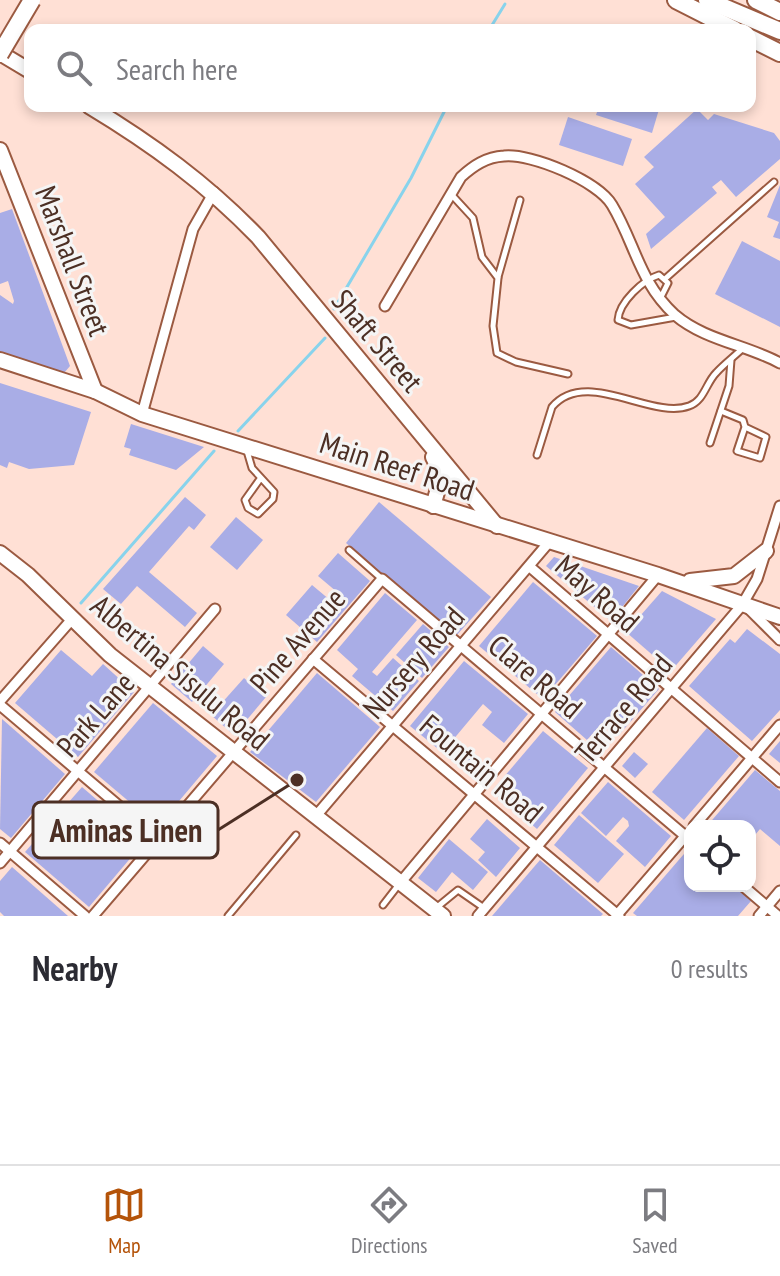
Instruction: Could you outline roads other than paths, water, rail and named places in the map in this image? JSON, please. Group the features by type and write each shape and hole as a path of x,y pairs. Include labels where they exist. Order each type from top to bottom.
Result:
{"highway":[{"path":"676,0 723,24"},
{"path":"707,0 780,31"},
{"path":"756,0 780,12"},
{"path":"0,45 28,2"},
{"path":"0,54 28,2"},
{"path":"756,41 780,53"}],"main road":[{"path":"0,54 24,68"},
{"name":"Shaft Street","path":"98,112 172,159 214,192 258,237 497,526"},
{"name":"Marshall Street","path":"0,150 95,391"},
{"name":"Main Reef Road","path":"0,360 95,391 142,414 658,575 780,617"},
{"path":"419,432 441,470 433,506"},
{"path":"678,582 709,582 734,576 772,545"},
{"name":"Albertina Sisulu Road","path":"0,553 110,655 439,913"}],"street":[{"path":"385,306 450,193 470,169 503,156 536,161 607,197 646,279 677,317 780,363"},
{"path":"142,414 193,229 214,192"},
{"name":"Terrace Road","path":"481,912 745,606 772,545 780,506"},
{"name":"Nursery Road","path":"315,817 550,541"},
{"name":"May Road","path":"530,567 780,782"},
{"path":"400,883 658,575"},
{"name":"Clare Road","path":"382,579 606,768 684,828"},
{"name":"Pine Avenue","path":"93,916 382,579"},
{"path":"745,606 780,640"},
{"name":"Park Lane","path":"0,863 152,688 215,609"},
{"path":"73,618 0,703 159,840"},
{"name":"Fountain Road","path":"313,659 617,916"},
{"path":"701,820 780,725"},
{"path":"617,916 684,840"},
{"path":"0,843 85,916"},
{"path":"759,916 780,891"},
{"path":"750,892 778,916"}],"lane":[{"path":"666,278 774,182"},
{"path":"450,193 473,218 482,257 498,278"},
{"path":"520,200 498,278 493,326 497,353 516,362 568,374"},
{"path":"666,278 659,275 646,279 619,311 618,320 631,325 677,317"},
{"path":"660,299 667,288 666,278"},
{"path":"537,455 552,407 557,401 597,393 655,405 687,407 699,399 715,373 743,348"},
{"path":"710,443 729,386 731,359"},
{"path":"721,411 743,420 745,427 737,451 760,458 766,437 745,427"},
{"path":"248,446 248,461 260,479 273,489 274,495 258,514 248,508 245,500 260,479"},
{"name":"Clare Road","path":"349,550 382,579"},
{"path":"228,916 296,835"},
{"path":"159,840 176,853"},
{"path":"383,905 400,883"},
{"path":"439,913 458,890 481,912"}],"waterway":[{"path":"493,24 505,4"},
{"path":"334,309 411,178 444,112"},
{"path":"238,431 325,338"},
{"path":"81,603 214,451"}],"place":[{"name":"Aminas Linen","path":"297,780"}]}
